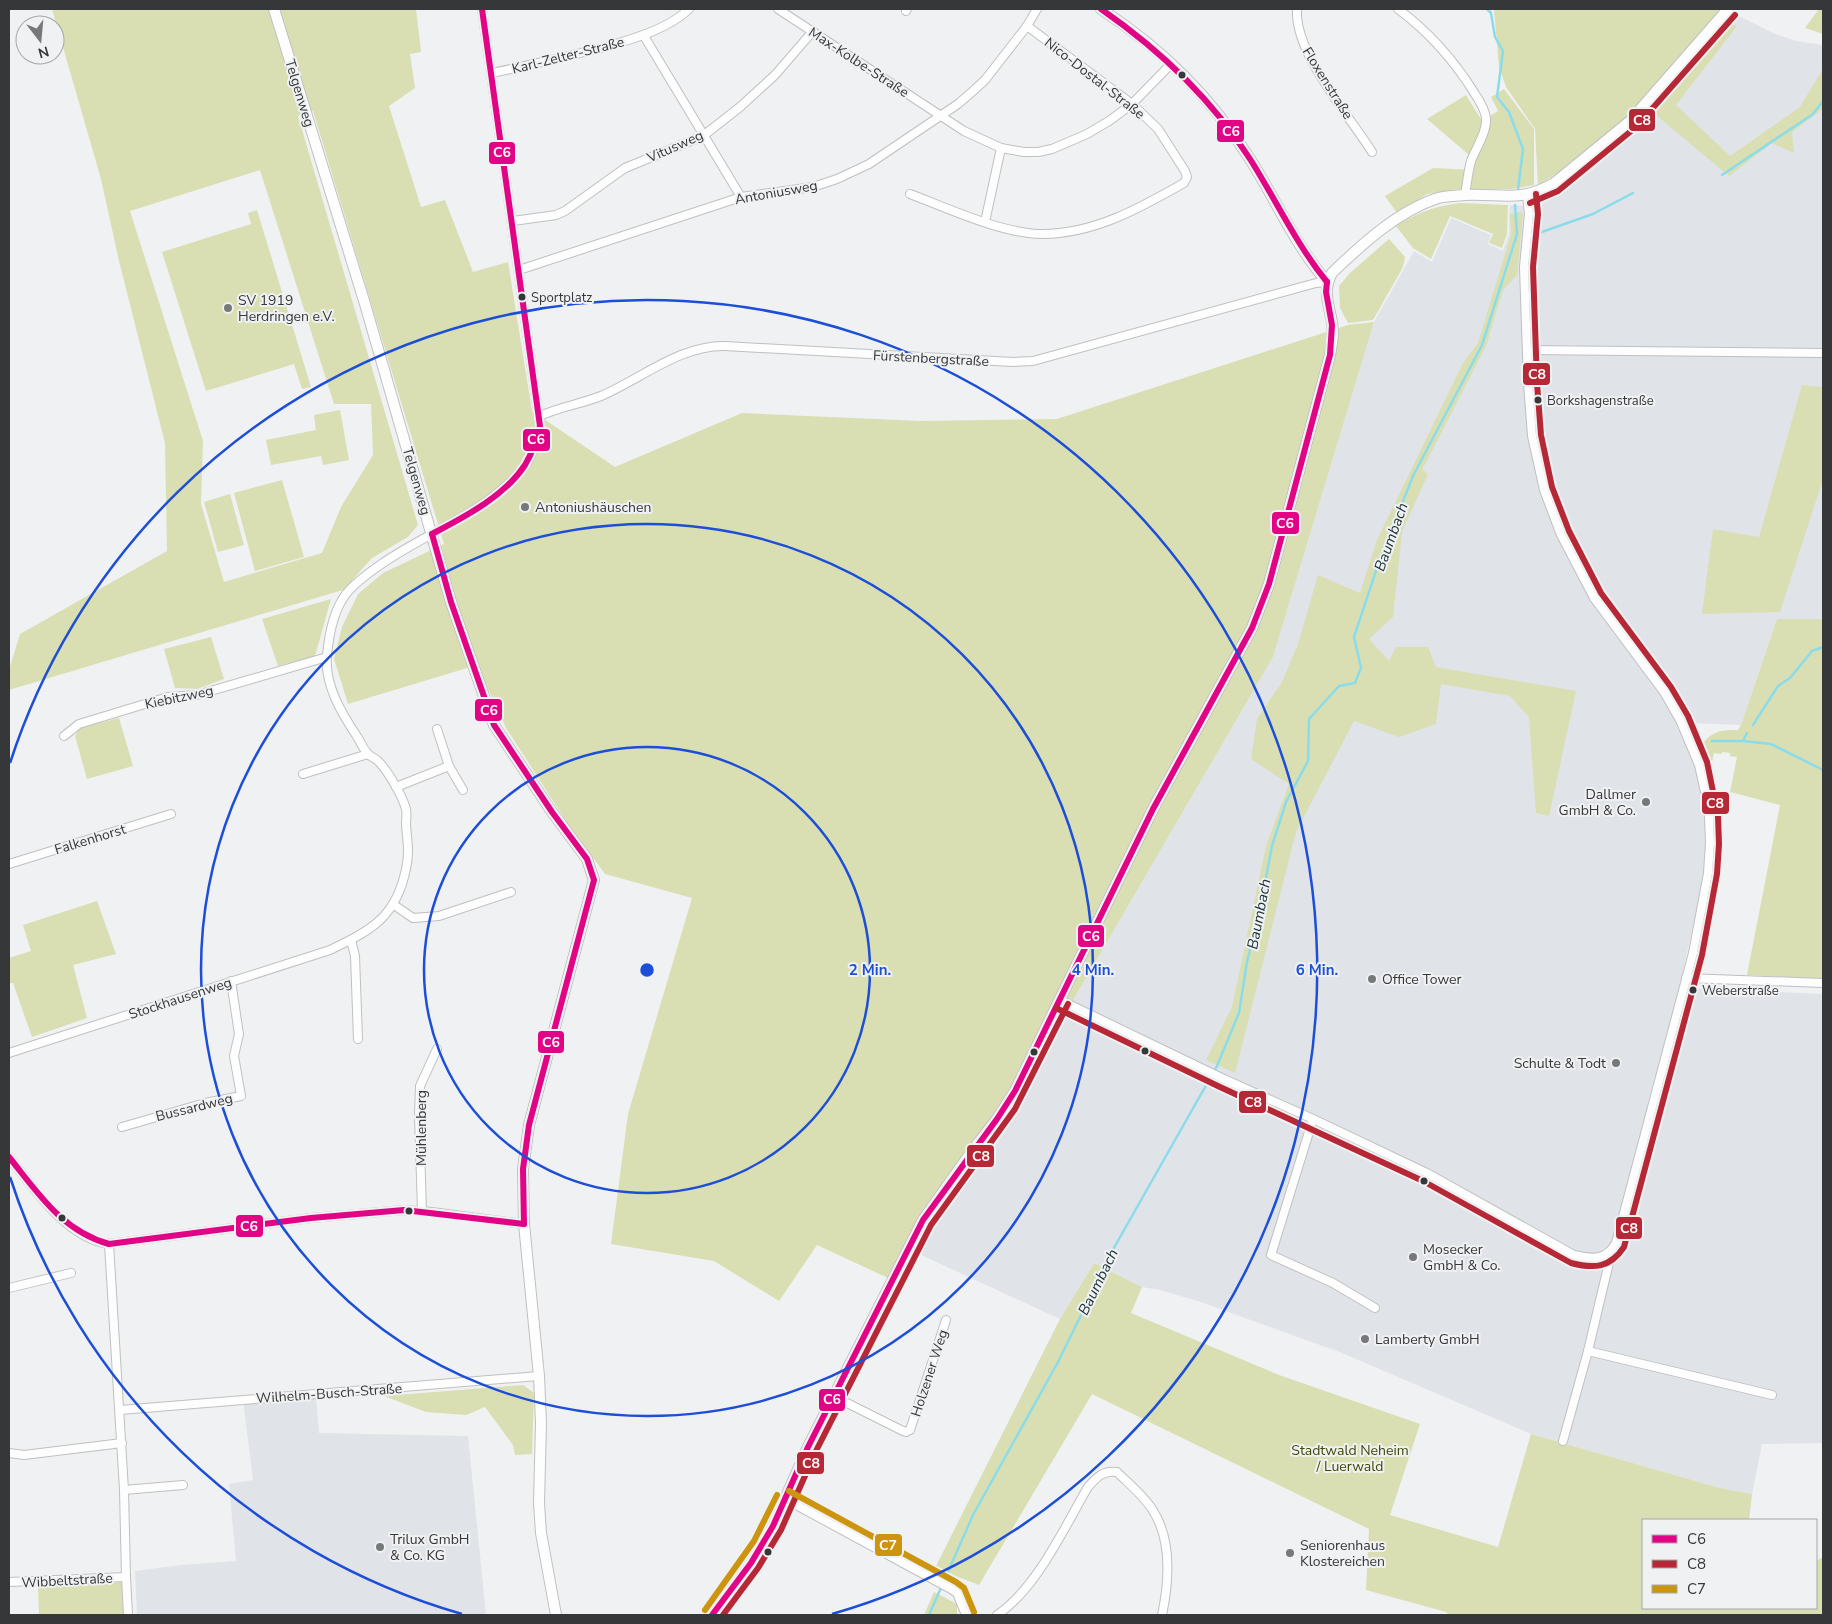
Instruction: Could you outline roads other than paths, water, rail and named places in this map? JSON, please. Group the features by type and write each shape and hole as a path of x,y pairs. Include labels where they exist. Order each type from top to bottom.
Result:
{"main road":[{"name":"Telgenweg","path":"274,9 365,304 451,602 494,725 552,812 587,859 594,880 529,1125 523,1170 524,1224 539,1376 541,1423 539,1503 541,1533 556,1615"},
{"path":"1100,9 1172,63 1205,97 1233,133 1296,238 1327,282"},
{"path":"712,1615 762,1546 833,1396 923,1220 1008,1104 1152,809 1242,649 1263,603 1330,355 1332,325 1326,292 1327,282 1332,272 1375,235 1409,212 1438,198 1466,195 1519,196 1527,195 1553,184 1630,121 1728,9"}],"street":[{"name":"Stockhausenweg","path":"9,1053 308,957 350,940 380,921 394,905 402,885 409,848 406,810 396,787 378,761 368,754 335,698 327,657 332,622 346,594 390,559 498,493 519,473 527,462 540,426 482,9"},
{"name":"Karl-Zelter-Straße","path":"492,73 568,57 644,36 683,14 688,9"},
{"name":"Max-Kolbe-Straße","path":"778,9 940,116 983,141 1001,148 1038,152 1052,149 1087,134 1132,104 1172,63"},
{"name":"Antoniusweg","path":"519,270 741,197 813,187 837,179 869,164 966,98 985,80 1027,26 1036,9"},
{"name":"Floxenstraße","path":"1297,9 1302,40 1315,66 1372,152"},
{"path":"1398,9 1429,35 1460,71 1480,103 1486,117 1485,128 1467,174 1466,195"},
{"name":"Nico-Dostal-Straße","path":"910,194 985,222 1040,234 1094,226 1122,216 1184,183 1187,177 1185,171 1158,129 1132,104 1027,26"},
{"name":"Vitusweg","path":"513,221 556,215 565,211 625,168 703,136 740,107 775,75 814,31"},
{"name":"Karl-Zelter-Straße","path":"644,36 741,197"},
{"path":"985,222 1001,148"},
{"path":"1527,195 1529,214 1524,267 1527,350 1532,436 1540,476 1554,521 1594,598 1671,705 1692,747 1703,782 1709,818 1709,863 1698,928 1637,1169 1616,1243 1612,1250 1588,1351 1563,1441"},
{"name":"Fürstenbergstraße","path":"540,416 550,411 580,404 603,395 681,356 703,348 725,346 1013,362 1033,361 1051,358 1316,283 1327,282"},
{"path":"1527,350 1823,353"},
{"name":"Kiebitzweg","path":"64,736 79,724 168,697 198,696 327,657"},
{"path":"437,729 449,766 463,790"},
{"path":"303,774 368,754"},
{"path":"396,787 449,766"},
{"name":"Falkenhorst","path":"9,864 171,814"},
{"path":"394,905 413,918 439,916 511,892"},
{"path":"350,940 355,956 358,1039"},
{"path":"1686,978 1823,983"},
{"name":"Bussardweg","path":"122,1127 205,1102 241,1096 234,1056 239,1034 231,981"},
{"path":"1060,1000 1219,1077 1427,1173 1574,1255 1590,1259 1603,1256 1612,1250"},
{"name":"Mühlenberg","path":"422,1211 418,1116 420,1086 437,1049"},
{"path":"1313,1119 1271,1255 1333,1283 1376,1308"},
{"path":"9,1156 47,1203 72,1228 98,1242 109,1244 311,1218 404,1210 524,1224"},
{"path":"109,1244 122,1443 128,1615"},
{"path":"9,1288 71,1274"},
{"name":"Holzener Weg","path":"833,1396 901,1430 906,1432 910,1430 946,1320"},
{"path":"1588,1351 1772,1394"},
{"name":"Wilhelm-Busch-Straße","path":"120,1410 539,1376"},
{"path":"9,1453 24,1455 122,1443"},
{"path":"998,1615 1013,1604 1029,1586 1088,1486 1100,1474 1109,1471 1117,1472 1152,1509 1162,1532 1168,1565 1168,1588 1162,1615"},
{"path":"124,1490 183,1485"},
{"path":"785,1499 957,1593 966,1615"},
{"name":"Wibbeltstraße","path":"9,1582 126,1577"}],"waterway":[{"name":"Baumbach","path":"1487,9 1491,13 1495,37 1503,51 1497,97 1509,112 1523,149 1518,190"},
{"path":"1722,175 1813,114 1823,101"},
{"path":"1539,233 1593,214 1633,193"},
{"name":"Baumbach","path":"929,1615 973,1515 1058,1362 1115,1246 1217,1066 1239,1013 1247,962 1260,909 1272,846 1286,802 1308,761 1309,719 1339,686 1355,683 1361,668 1354,637 1380,559 1413,476 1482,345 1517,234 1515,205"},
{"path":"1753,725 1778,686 1790,678 1812,651 1823,647"},
{"path":"1743,741 1747,733"},
{"path":"1712,741 1743,741 1771,744 1823,770"}],"place":[{"name":"Sportplatz","path":"522,297"},
{"name":"SV 1919 Herdringen e.V.","path":"228,308"},
{"name":"Borkshagenstraße","path":"1538,400"},
{"name":"Antoniushäuschen","path":"525,507"},
{"name":"Dallmer GmbH & Co.","path":"1646,802"},
{"name":"Office Tower","path":"1372,979"},
{"name":"Weberstraße","path":"1693,990"},
{"name":"Schulte & Todt","path":"1616,1063"},
{"name":"Mosecker GmbH & Co.","path":"1413,1257"},
{"name":"Lamberty GmbH","path":"1365,1339"},
{"name":"Trilux GmbH & Co. KG","path":"380,1547"},
{"name":"Seniorenhaus Klostereichen","path":"1290,1553"}],"park label":[{"name":"Stadtwald Neheim / Luerwald","path":"1350,1458"}]}
